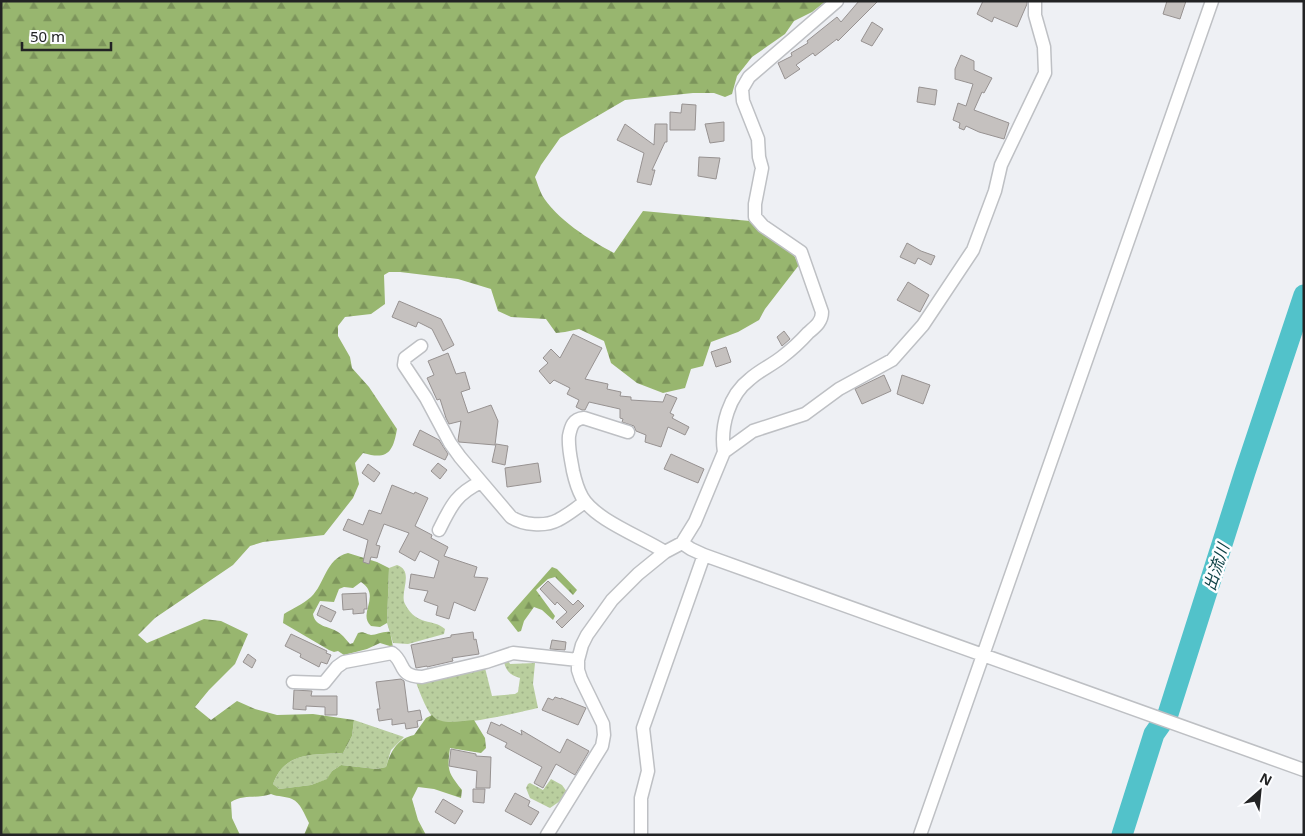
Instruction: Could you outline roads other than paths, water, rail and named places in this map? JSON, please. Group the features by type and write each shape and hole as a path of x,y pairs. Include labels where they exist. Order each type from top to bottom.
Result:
{"street":[{"path":"547,835 602,746 603,724 578,670 578,660 582,644 612,600 638,574 665,552 682,542 695,522 724,452 723,438 726,416 738,392 748,380 781,358 798,343 817,325 822,317 822,312 801,252 763,226 755,217 755,204 762,168 758,139 743,101 742,89 749,77 837,1"},
{"path":"724,452 753,431 805,414 839,389 886,364 892,360 923,325 974,250 995,191 1001,165 1045,73 1044,47 1035,15 1035,1"},
{"path":"920,835 1212,1"},
{"path":"421,346 405,358 404,364 433,410 450,443 511,517 523,522 541,524 556,521 586,502"},
{"path":"628,432 584,418 578,418 573,422 569,436 569,452 577,486 586,502 600,515 665,552"},
{"path":"439,530 458,497 470,487 481,482"},
{"path":"682,542 704,555 1304,770"},
{"path":"641,835 640,805 648,771 643,728 704,555"},
{"path":"293,682 324,683 337,667 344,662 392,654 396,656 402,669 414,677 422,677 513,654 578,660"}],"waterway":[{"name":"出流川","path":"1122,835 1154,734 1168,714 1304,295"}]}
